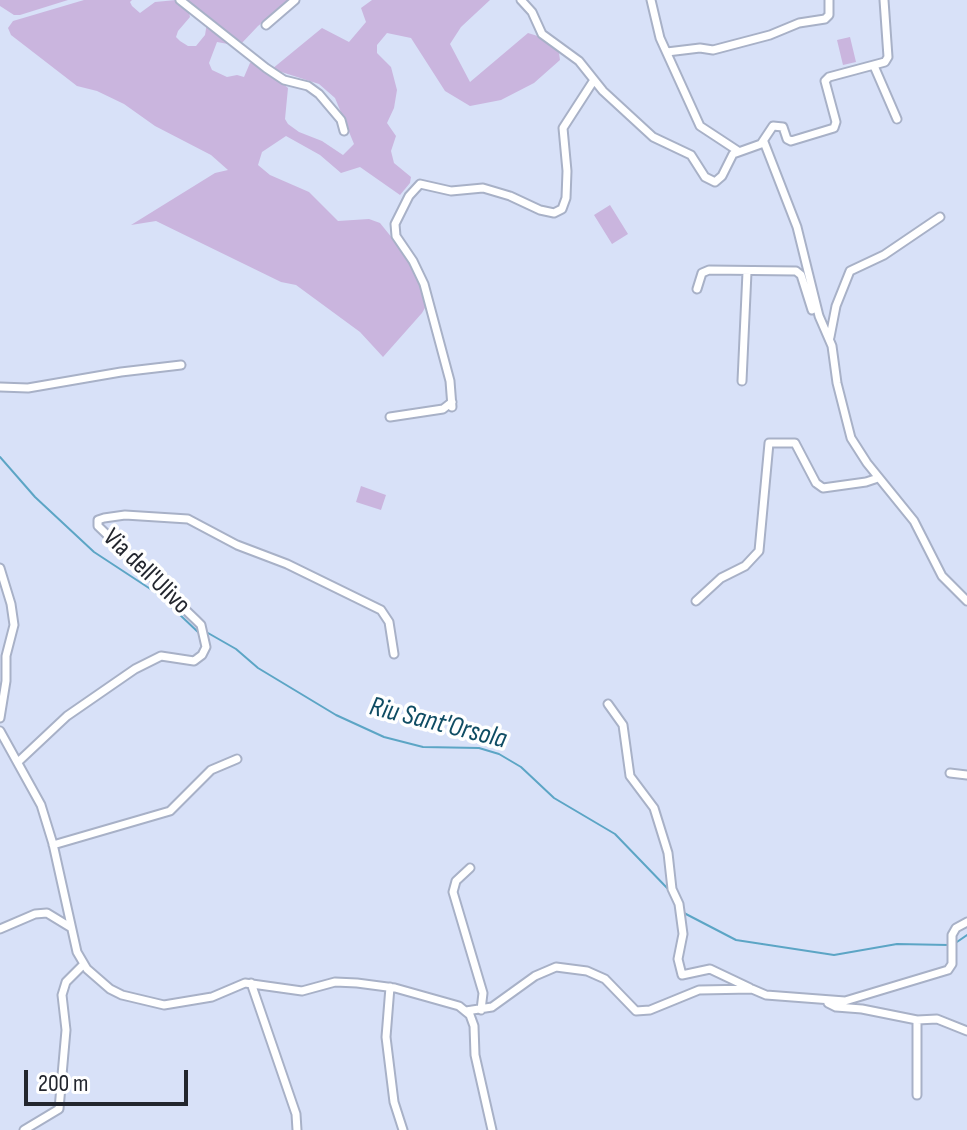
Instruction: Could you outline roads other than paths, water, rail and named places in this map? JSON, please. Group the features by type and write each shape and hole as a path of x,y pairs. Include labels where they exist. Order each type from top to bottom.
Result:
{"street":[{"path":"180,0 284,80 308,86 319,94 341,120 344,131"},
{"path":"266,25 295,0"},
{"path":"521,0 532,12 542,34 579,61 594,80 653,137 691,155 702,174 711,181 719,180 729,159 738,151 764,142"},
{"path":"651,0 660,38 700,126 738,151"},
{"path":"667,52 700,48 713,50 770,35 799,23 825,19 829,15 829,0"},
{"path":"884,0 888,57 883,63 826,79 836,122 832,130 791,141 787,139 783,127 775,125 766,134 764,142 798,232 819,316 831,343 851,438 878,478 914,521 942,576 967,601"},
{"path":"874,66 897,119"},
{"path":"390,417 452,405 450,381 424,284 396,236 395,224 409,196 420,184 451,191 483,188 540,210 554,213 562,209 566,198 567,171 563,128 594,80"},
{"path":"831,343 836,306 850,271 884,255 940,217"},
{"path":"697,289 704,271 796,271 801,275 827,343 831,343"},
{"path":"742,381 747,272"},
{"path":"0,387 28,388 181,365"},
{"path":"696,601 721,578 745,566 759,551 769,443 795,443 816,483 823,488 878,478"},
{"name":"Via dell'Ulivo","path":"18,762 67,716 148,661 161,656 194,661 206,647 201,625 98,526 98,520 104,518 125,515 188,519 237,545 287,564 381,610 389,622 394,654"},
{"path":"0,568 14,625 6,656 6,681 0,718"},
{"path":"958,593 967,586"},
{"path":"608,704 623,725 630,776 654,808 668,853 672,889 679,904 683,934 678,959 682,975 710,969 766,995 845,1001 943,972 950,967 952,960 950,940 956,928 967,922"},
{"path":"0,731 41,805 53,845 70,927 84,964 116,993 164,1005 212,997 245,983 302,991 335,982 390,987 459,1006 466,1011 474,1026 475,1055 492,1130"},
{"path":"53,845 170,811 211,770 237,759"},
{"path":"950,773 967,775"},
{"path":"470,868 456,881 453,892 483,993 481,1010"},
{"path":"0,929 35,914 47,913 70,927"},
{"path":"24,1130 59,1109 66,1030 62,995 72,973 84,964"},
{"path":"466,1011 492,1007 535,976 556,967 587,971 605,979 636,1011 650,1010 699,990 752,989"},
{"path":"251,983 296,1114 297,1130"},
{"path":"390,987 386,1037 394,1102 403,1130"},
{"path":"822,1000 836,1007 917,1020 937,1019 967,1031"},
{"path":"917,1020 917,1095"}],"waterway":[{"name":"Riu Sant'Orsola","path":"0,457 35,497 94,552 158,594 199,633"},
{"name":"Riu Sant'Orsola","path":"208,633 236,649 258,668 336,715 384,737 423,747 479,748 499,754 521,767 554,798 615,834 669,890"},
{"name":"Riu Sant'Orsola","path":"684,913 736,940 834,955 897,944 948,945"},
{"name":"Riu Sant'Orsola","path":"954,944 967,935"}]}
